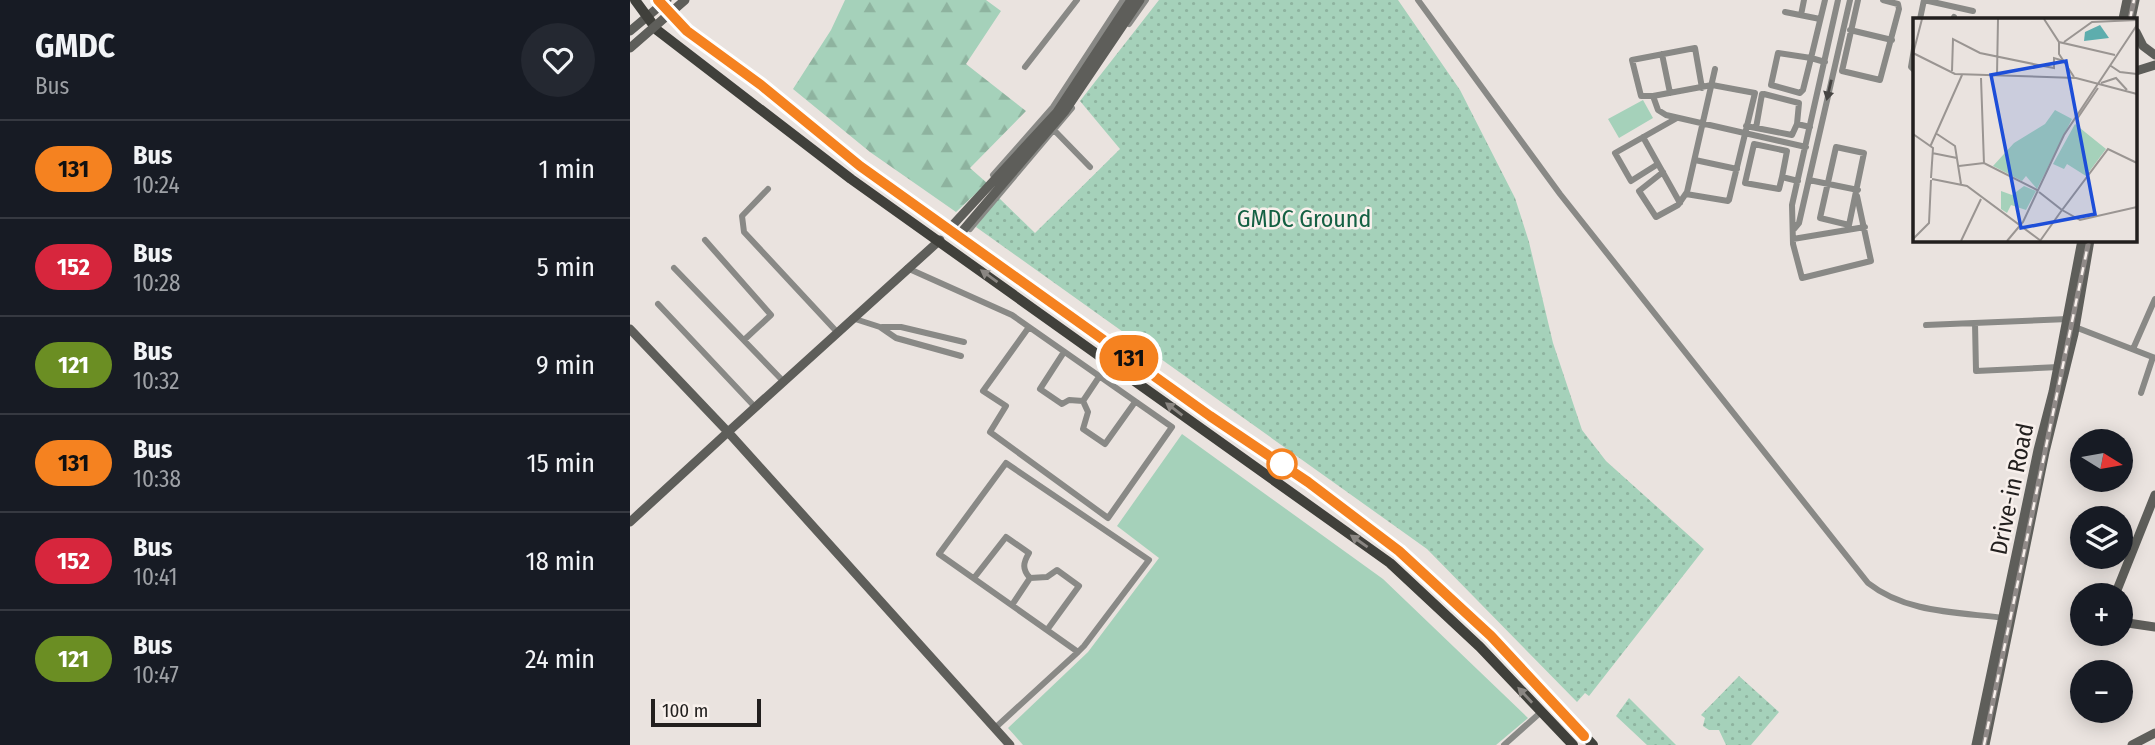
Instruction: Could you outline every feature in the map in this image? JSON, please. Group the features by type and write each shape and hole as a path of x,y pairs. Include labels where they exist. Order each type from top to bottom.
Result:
{"main road":[{"path":"635,0 657,30 851,178 1390,564 1463,630 1573,745"},
{"path":"662,1 687,31 761,85 860,166 955,231 1210,416 1308,482 1399,551 1491,636 1593,745"}],"street":[{"path":"630,41 677,0"},
{"path":"630,48 685,0"},
{"path":"630,53 691,0"},
{"path":"1025,67 1077,0"},
{"path":"958,215 1053,107 1123,0"},
{"path":"955,231 1057,112 1131,0"},
{"path":"955,231 1054,129 1140,0"},
{"path":"970,229 1054,129 1146,0"},
{"path":"1418,0 1560,194 1868,583 1886,597 1917,607 2008,617"},
{"path":"1801,15 1804,0"},
{"path":"1825,0 1811,58 1802,92 1772,86 1778,53 1811,58 1825,62"},
{"path":"1838,0 1791,223 1800,276 1803,278 1870,262 1872,255 1857,193"},
{"path":"1794,229 1799,223 1850,0"},
{"path":"1858,0 1843,72 1882,79 1899,6 1883,0"},
{"path":"1920,18 1924,0 1973,11"},
{"path":"2127,0 2129,18"},
{"path":"2129,18 2135,0"},
{"path":"630,31 662,1"},
{"path":"1785,12 1820,19"},
{"path":"1843,28 1892,40"},
{"path":"2137,34 2143,46 2155,55"},
{"path":"1702,88 1696,49 1631,62 1641,96 1653,96 1702,88 1712,85 1798,102 1800,106 1792,135 1756,128 1746,130"},
{"path":"2137,51 2155,55"},
{"path":"1662,54 1671,93"},
{"path":"2137,61 2155,65"},
{"path":"1835,63 1844,65"},
{"path":"2137,71 2155,65"},
{"path":"1663,172 1639,193 1656,217 1680,203 1686,194 1715,69"},
{"path":"1686,194 1726,202 1732,189 1755,93"},
{"path":"1756,128 1764,94"},
{"path":"1653,96 1660,112 1677,118 1746,130 1806,147"},
{"path":"1658,164 1632,181 1615,155 1677,118"},
{"path":"1797,124 1810,127"},
{"path":"1054,129 1090,167"},
{"path":"1643,136 1680,203"},
{"path":"1732,189 1741,188 1745,183 1754,144 1787,152 1779,189 1745,183"},
{"path":"1836,147 1863,152 1865,158 1851,225 1821,219 1827,183 1836,147"},
{"path":"1695,160 1737,169"},
{"path":"1782,177 1798,181"},
{"path":"1809,180 1857,193"},
{"path":"768,189 742,216 744,232 837,332"},
{"path":"1793,239 1865,227"},
{"path":"705,240 771,315 744,340"},
{"path":"630,522 940,240"},
{"name":"Drive-in Road","path":"1985,745 2038,450 2073,322 2082,242"},
{"name":"Drive-in Road","path":"1976,745 2008,617 2090,242"},
{"path":"674,268 783,381"},
{"path":"907,268 1012,315 1029,327 1099,377 1173,429 1108,518 990,432 1006,406 983,391 1029,327"},
{"path":"2133,349 2155,299"},
{"path":"657,304 755,407"},
{"path":"852,318 880,327 896,338 961,356"},
{"path":"1926,325 2073,322 2154,357 2141,393"},
{"path":"1975,323 1976,371 2059,367"},
{"path":"880,327 901,327 964,342"},
{"path":"630,329 728,432 1010,745"},
{"path":"1064,352 1040,389 1062,404 1069,400 1083,401"},
{"path":"1083,401 1099,377"},
{"path":"1083,401 1088,412 1083,429 1105,444 1135,402"},
{"path":"995,728 1078,652 1149,560 1006,463 939,554 1078,652"},
{"path":"2120,583 2155,495"},
{"path":"974,578 1006,537 1029,553 1024,563 1024,572 1030,578 1047,577 1057,570 1079,586 1047,629"},
{"path":"1012,605 1030,578"},
{"path":"2133,624 2155,627"},
{"path":"1504,745 1541,712"},
{"path":"2132,745 2155,733"},
{"path":"1584,736 1600,745"}],"green space":[{"path":"845,0 986,0 1001,11 966,64 1026,111 970,168 987,183 956,212 870,152 793,89 831,30"},
{"name":"GMDC Ground","path":"1159,0 1398,0 1460,90 1515,198 1529,242 1553,343 1582,430 1606,461 1704,549 1589,696 1585,693 1577,702 1427,549 976,227 998,197 1035,233 1120,149 1080,101"},
{"path":"1643,100 1653,118 1619,138 1608,119"},
{"path":"1182,434 1383,579 1528,718 1496,745 1023,745 1008,728 1088,652 1159,558 1117,526"},
{"path":"1739,676 1779,712 1751,745 1726,745 1719,730 1709,730 1703,726 1705,718 1701,715"},
{"path":"1629,698 1676,745 1647,745 1616,716"}],"railway":[{"path":"2130,18 2134,0"},
{"path":"1984,745 2089,242"}],"bus line":[{"name":"131","path":"658,0 687,31 761,85 860,166 1210,416 1308,482 1399,551 1448,593 1584,736"}]}
